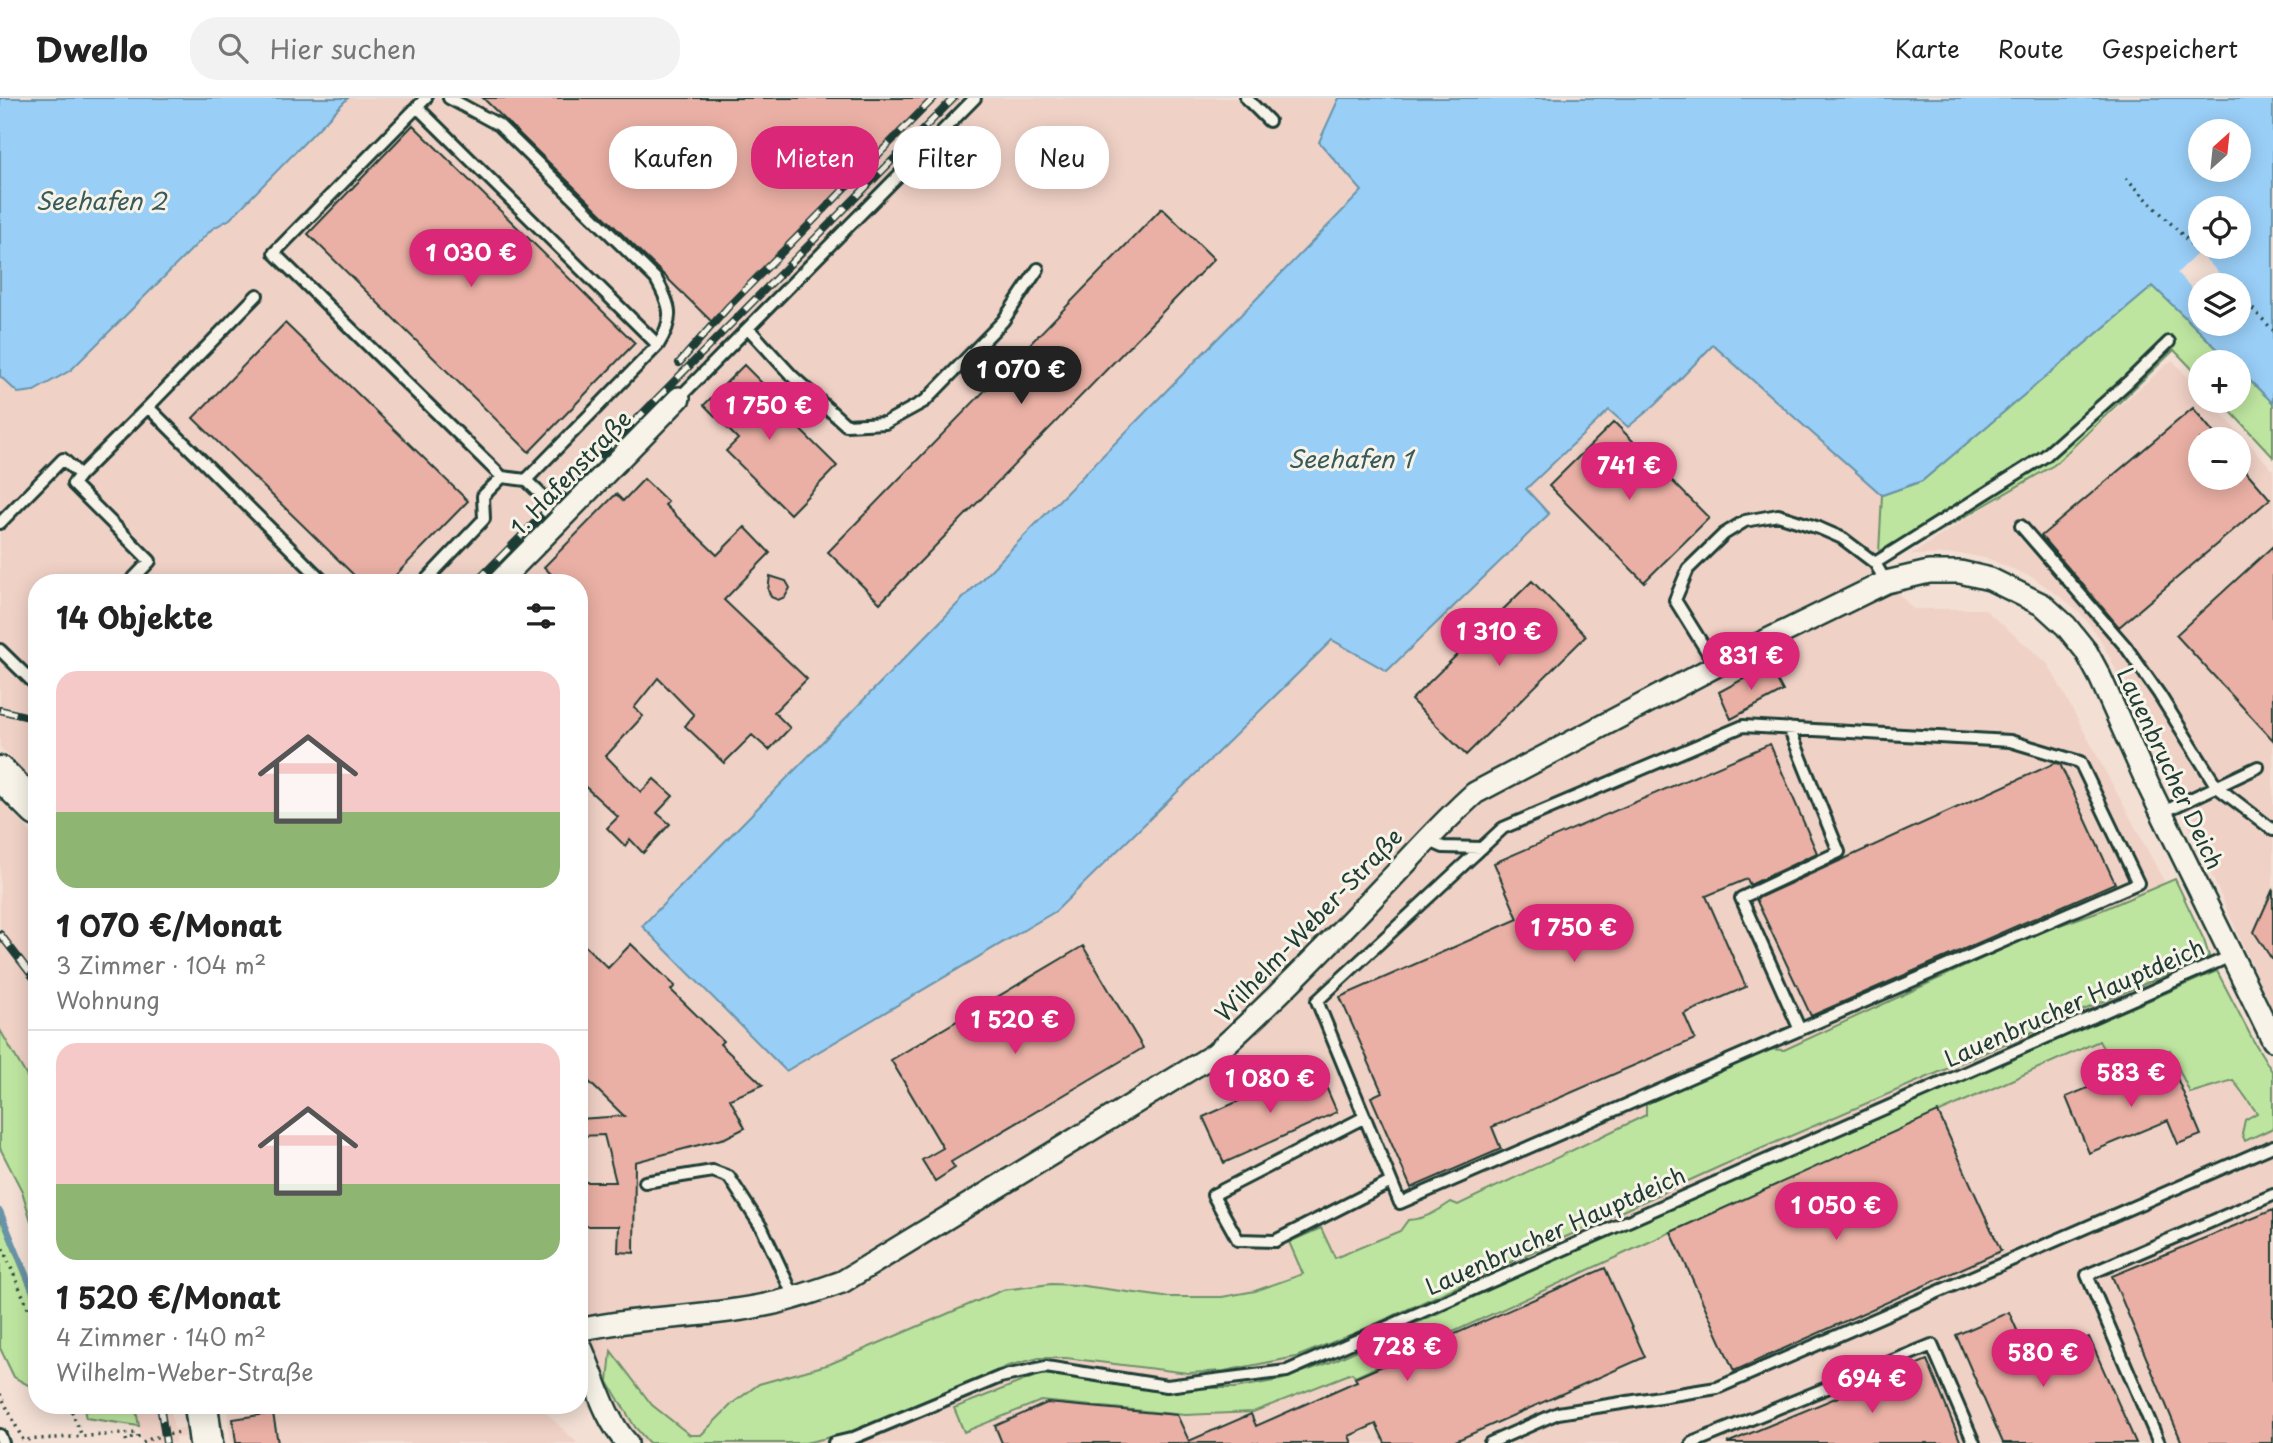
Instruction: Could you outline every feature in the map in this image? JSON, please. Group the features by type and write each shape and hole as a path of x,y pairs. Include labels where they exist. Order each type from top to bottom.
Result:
{"main road":[{"path":"0,773 28,798"}],"street":[{"name":"1. Hafenstraße","path":"507,574 678,398"},
{"name":"Wilhelm-Weber-Straße","path":"588,1328 763,1306 842,1282 1215,1055 1475,793 1716,666 1880,573 1960,572 1990,579"},
{"name":"Lauenbrucher Deich","path":"1990,579 2043,605 2066,626 2086,651 2161,813 2231,956 2267,1021 2273,1040"},
{"path":"588,1367 598,1394 627,1443"}],"lane":[{"path":"426,98 274,253 502,477 526,480 563,516"},
{"path":"449,98 499,125 656,279 668,300 669,327 658,345 526,480"},
{"path":"678,398 975,98"},
{"path":"1246,98 1269,121"},
{"path":"417,107 658,345"},
{"path":"748,328 792,376 846,425 885,423 925,401 1003,321 1038,269"},
{"path":"138,574 150,561 73,484 257,295"},
{"path":"1716,666 1675,600 1688,569 1724,534 1745,521 1778,515 1842,538 1880,573 2045,456 2128,382 2168,342"},
{"path":"148,407 316,574"},
{"path":"0,523 63,458 80,475"},
{"path":"432,574 484,519 483,496 502,477"},
{"path":"2021,526 2126,647 2217,787 2273,830"},
{"path":"0,650 28,676"},
{"path":"1743,726 1789,728 2010,741 2080,762 2138,883 1400,1203 1317,1001 1482,848 1503,828 1743,726"},
{"path":"1789,728 1839,852 1741,898 1800,1030"},
{"path":"2161,813 2258,767"},
{"path":"1427,840 1443,847 1482,848"},
{"name":"Lauenbrucher Hauptdeich","path":"834,1443 851,1439 1000,1377 1046,1367 1167,1386 1287,1371 2231,956"},
{"path":"1364,1117 1213,1195 1238,1240 1275,1241 1391,1182"},
{"path":"1490,1443 1558,1413 1717,1388 2273,1146"},
{"path":"645,1181 713,1171 729,1177 762,1228 795,1298"},
{"path":"2159,1443 2087,1275 2273,1195"},
{"path":"1692,1443 1705,1441 1931,1345 1974,1443"},
{"path":"0,1435 4,1443"}],"path":[{"path":"2126,178 2188,241"},
{"path":"2251,307 2273,330"},
{"path":"0,1242 28,1308"},
{"path":"0,1394 23,1440 137,1433 138,1437 126,1439 127,1443"},
{"path":"73,1414 82,1437"},
{"path":"143,1443 197,1426"}],"shaded area":[{"path":"348,98 1339,98 1319,142 1362,191 642,925 1056,911 1333,640 1549,514 1526,489 1609,409 1628,427 1656,404 1713,345 1882,495 1878,572 1913,609 1984,609 2048,664 2228,1001 2273,1072 2273,1443 614,1443 588,1406 588,574 28,574 28,774 0,747 0,376 18,393 34,391 71,370 212,229 230,219"},
{"path":"2172,360 2188,377 2188,413 2221,413 2234,427 2188,427 2188,490 2251,490 2251,446 2273,470 2273,1012 2114,666 2099,637 2082,615 2034,578 1989,559 1964,554 1910,555 2053,464"},
{"path":"0,799 28,829 28,1078 0,1030"},
{"path":"137,1414 172,1414 174,1429 185,1428 185,1437 175,1438 175,1443 142,1443"},
{"path":"227,1414 547,1414 577,1443 231,1443"}],"green space":[{"path":"2153,286 2188,320 2188,336 2204,336 2219,350 2188,350 2188,365 2174,350 2054,465 1887,562 1878,572 1882,495 1922,481"},
{"path":"2251,382 2273,403 2273,457 2251,433 2251,427 2245,427 2232,413 2251,413"},
{"path":"2175,879 2209,956 1721,1166 1360,1331 1296,1357 1224,1371 1188,1373 1066,1358 1039,1358 1008,1366 870,1428 805,1443 649,1443 635,1427 608,1382 611,1351 652,1405 690,1435 701,1435 733,1403 759,1384 830,1364 1003,1290 1051,1284 1077,1285 1164,1297 1222,1297 1255,1291 1303,1274 1289,1242 1321,1228 1335,1258 1400,1231 1408,1220 1430,1214 1451,1202 1458,1205 1646,1115 1646,1103 1767,1049 1784,1050 2035,934 2102,910"},
{"path":"2217,971 2273,1073 2273,1128 2245,1141 2242,1134 2245,1120 2257,1113 2233,1080 2190,1093 2170,1050 2116,1071 2099,1041 1355,1377 1352,1373 1253,1412 1185,1415 1041,1401 964,1432 954,1408 1041,1374 1184,1388 1235,1388 1280,1380 1331,1362 1677,1204"},
{"path":"0,1030 28,1078 28,1211 22,1191 0,1148"},
{"path":"0,1217 28,1285 28,1385 14,1377 0,1348"},
{"path":"85,1414 137,1414 139,1426 86,1418"}],"water":[{"name":"Seehafen 2","path":"0,98 348,98 230,219 212,229 71,370 34,391 18,393 0,376"},
{"name":"Seehafen 1","path":"1339,98 2273,98 2273,403 2251,382 2251,350 2219,350 2204,336 2251,336 2251,273 2188,273 2188,320 2153,286 1922,481 1882,495 1713,345 1656,404 1628,427 1609,410 1526,489 1549,514 1387,671 1332,640 1056,911 786,1071 642,926 1362,191 1319,142"}],"pier":[{"path":"2192,259 2206,259 2219,273 2188,273 2188,284 2177,273"}],"building":[{"path":"483,98 932,98 904,126 893,126 893,138 879,152 879,126 751,126 751,189 843,189 712,322"},
{"path":"413,125 635,343 529,452 308,234"},
{"path":"1162,208 1214,259 880,603 828,552"},
{"path":"285,323 468,501 397,574 353,574 193,418"},
{"path":"744,365 764,385 760,390 837,466 790,514 726,451 738,439 704,405"},
{"path":"2188,412 2197,413 2209,427 2188,427 2188,490 2251,490 2251,477 2270,499 2119,627 2041,536"},
{"path":"1614,422 1709,518 1644,582 1549,486"},
{"path":"644,479 668,502 665,505 717,555 745,527 770,553 724,600 807,679 774,712 790,728 769,750 752,735 724,763 685,726 694,715 658,678 634,708 643,716 606,756 641,792 654,779 673,796 657,813 670,824 643,853 630,839 625,846 607,828 618,817 588,789 588,574 551,574 544,567 616,494 623,501"},
{"path":"2273,546 2273,740 2176,635"},
{"path":"770,576 786,581 790,588 785,597 778,600 771,597 768,590"},
{"path":"1532,581 1586,636 1466,755 1411,700"},
{"path":"1769,665 1783,691 1731,719 1719,692"},
{"path":"1770,744 1817,853 1750,885 1747,879 1706,896 1746,987 1684,1014 1695,1039 1492,1127 1501,1149 1411,1188 1371,1097 1382,1092 1340,997 1518,919 1494,863"},
{"path":"2055,763 2060,764 2115,883 1811,1016 1756,899"},
{"path":"2273,889 2273,961 2254,932"},
{"path":"631,944 675,986 671,990 723,1041 720,1044 763,1085 730,1099 745,1128 725,1138 635,1162 634,1253 618,1252 619,1226 588,1226 588,1182 616,1182 604,1135 588,1136 588,1118 624,1116 588,1081 588,949 608,968"},
{"path":"1083,946 1143,1048 951,1162 955,1168 935,1181 922,1160 943,1148 891,1060"},
{"path":"2142,1065 2149,1081 2174,1071 2201,1135 2178,1144 2168,1120 2089,1153 2066,1097"},
{"path":"1317,1066 1337,1112 1224,1163 1203,1117"},
{"path":"1938,1112 2001,1251 1734,1371 1671,1232"},
{"path":"2273,1210 2273,1443 2182,1443 2112,1276"},
{"path":"1605,1268 1645,1357 1451,1443 1385,1443 1376,1424 1349,1436 1352,1443 1002,1443 995,1426 1047,1403 1177,1415 1189,1441 1251,1414 1256,1426 1357,1381 1355,1378"},
{"path":"2009,1312 2031,1362 2089,1337 2136,1443 2003,1443 1956,1335"},
{"path":"1927,1360 1961,1443 1727,1443"},
{"path":"273,1414 278,1443 236,1443 233,1419"}],"waterway":[{"path":"0,1211 28,1279"}],"railway":[{"path":"679,363 729,306 934,98"},
{"path":"484,574 954,98"},
{"path":"0,710 28,717"},
{"path":"0,934 28,970"},
{"path":"161,1414 166,1443"}]}
